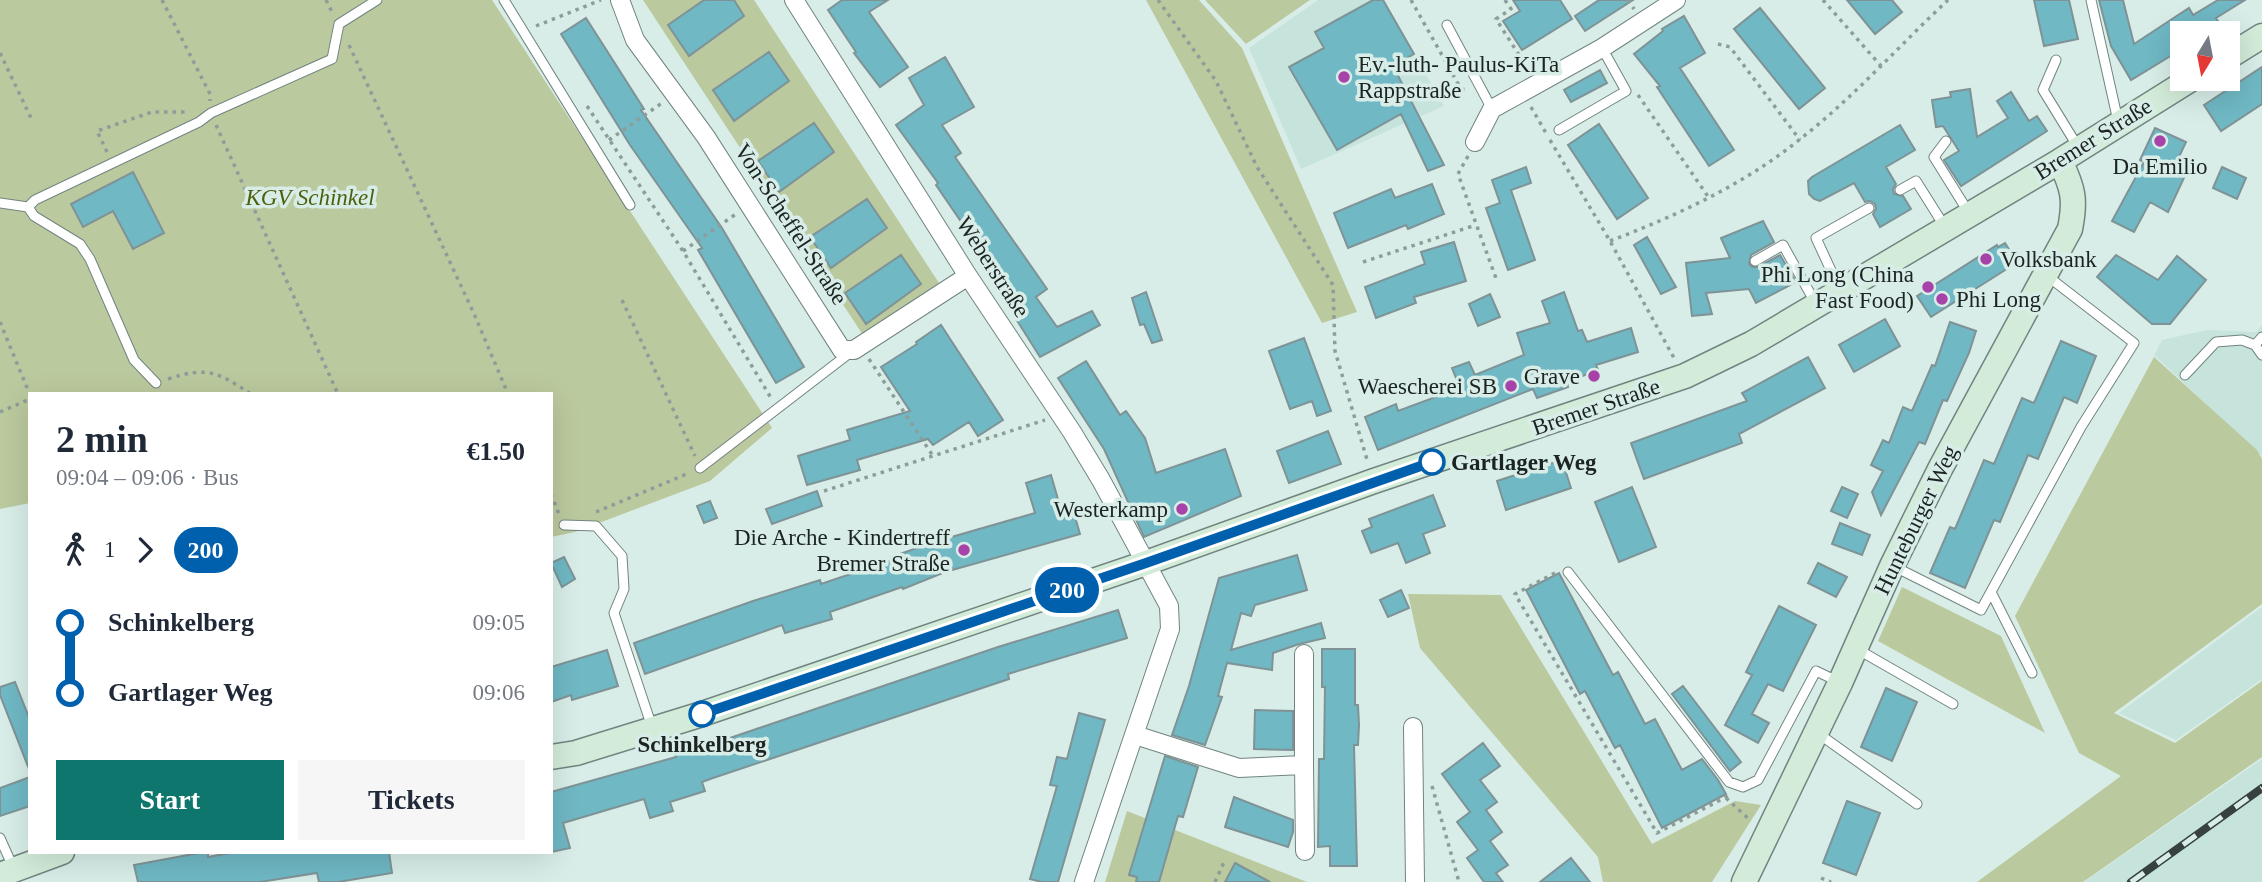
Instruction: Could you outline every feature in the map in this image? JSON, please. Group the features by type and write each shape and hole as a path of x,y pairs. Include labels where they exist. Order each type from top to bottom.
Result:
{"main road":[{"path":"2240,50 2262,36"},
{"name":"Bremer Straße","path":"553,757 576,753 653,730 1685,376 1751,344 2069,155 2171,91"},
{"name":"Hunteburger Weg","path":"1744,882 1940,469 2070,229 2075,204 2069,179 2069,155"},
{"path":"7,872 56,854"}],"street":[{"name":"Von-Scheffel-Straße","path":"620,0 635,40 706,137 842,350 858,348"},
{"name":"Weberstraße","path":"794,0 968,276 1061,415 1101,480 1146,563"},
{"path":"1475,142 1492,109 1602,48 1676,0"},
{"path":"858,348 968,276"},
{"path":"1084,882 1170,629 1169,606 1146,563"},
{"path":"1304,654 1305,851"},
{"path":"1413,727 1415,882"},
{"path":"1135,735 1239,768 1304,765"}],"lane":[{"path":"28,208 35,200 199,122 211,113 332,59 339,24 377,0"},
{"path":"504,0 630,205"},
{"path":"2091,0 2118,122"},
{"path":"1447,25 1492,109"},
{"path":"1559,130 1626,91 1602,48"},
{"path":"2056,60 2043,90 2069,155"},
{"path":"1946,141 1934,157 1970,214"},
{"path":"1900,190 1916,181 1946,229"},
{"path":"0,203 28,208 34,216 80,244 90,259 134,360 156,383"},
{"path":"1840,291 1816,238 1869,208"},
{"path":"1755,261 1783,245 1816,305"},
{"path":"1892,566 1981,610 2081,427 2134,343 2044,274"},
{"path":"2255,345 2262,337"},
{"path":"2185,375 2216,342 2242,340 2255,345 2262,355"},
{"path":"700,468 858,348"},
{"path":"564,525 596,526 622,556 624,589 614,613 653,730"},
{"path":"1568,572 1729,782 1743,787 1758,780 1816,671 1840,683"},
{"path":"1991,592 2032,673"},
{"path":"1856,648 1953,704"},
{"path":"1817,732 1917,804"},
{"path":"0,838 7,872"}],"path":[{"path":"162,0 210,94 211,113 337,392"},
{"path":"535,27 601,0"},
{"path":"1158,0 1216,81 1257,167 1333,285 1335,351 1374,481"},
{"path":"1412,0 1461,89 1483,92"},
{"path":"1506,0 1511,9 1496,19 1610,241 1685,376"},
{"path":"1823,0 1881,66"},
{"path":"1610,241 1663,221 1709,198 1757,170 1800,140 1948,0"},
{"path":"339,24 475,316 507,392"},
{"path":"1718,44 1730,47 1800,140"},
{"path":"0,53 31,118"},
{"path":"1626,91 1639,96 1709,198"},
{"path":"610,140 675,94"},
{"path":"587,106 683,251 777,409"},
{"path":"112,162 97,131 152,112 211,113"},
{"path":"1475,142 1458,174 1497,281"},
{"path":"683,251 749,205"},
{"path":"1363,262 1476,225"},
{"path":"553,500 564,525 700,468 622,300"},
{"path":"0,322 28,392"},
{"path":"858,348 933,456"},
{"path":"156,383 194,371 223,376 248,392"},
{"path":"0,412 28,398"},
{"path":"824,491 1061,415"},
{"path":"1568,572 1563,568 1515,594 1657,833 1743,787"},
{"path":"1431,782 1459,882"},
{"path":"1726,798 1767,836"},
{"path":"1215,882 1225,860"},
{"path":"1821,878 1831,882"}],"shaded area":[{"name":"Ev.-luth- Paulus-KiTa Rappstraße","path":"1318,0 1383,0 1444,106 1301,169 1249,48"},
{"path":"2262,325 2262,456 2154,355 2162,340 2207,330 2256,332"},
{"path":"2262,607 2262,679 2176,740 2119,713"},
{"path":"2262,759 2262,882 2084,882"}],"green space":[{"name":"KGV Schinkel","path":"0,0 492,0 772,428 710,481 575,532 553,537 553,392 28,392 28,503 0,509"},
{"path":"643,0 754,0 939,283 863,335"},
{"path":"1146,0 1199,0 1242,48 1357,312 1322,323"},
{"path":"1205,0 1310,0 1246,44"},
{"path":"2154,357 2257,450 2262,459 2262,604 2114,713 2175,743 2262,681 2262,757 2083,882 1977,882 2121,776 2079,753 2015,616"},
{"path":"1902,587 2001,636 2045,733 1878,641"},
{"path":"1408,594 1501,595 1652,844 1735,801 1761,805 1712,882 1603,882 1598,857 1420,648"},
{"path":"1127,811 1307,882 1105,882"}],"building":[{"path":"704,0 734,0 744,16 689,56 668,25"},
{"path":"842,0 888,0 869,12 908,67 880,87 854,53 856,52 828,10"},
{"path":"1373,0 1383,0 1414,54 1393,66 1444,165 1428,171 1401,114 1337,150 1289,67 1324,48 1315,32"},
{"path":"1513,0 1560,0 1572,19 1522,50 1503,21 1520,11"},
{"path":"1599,0 1633,0 1585,31 1575,16"},
{"path":"1847,0 1892,0 1902,12 1875,34"},
{"path":"2034,0 2069,0 2078,39 2044,46"},
{"path":"2099,0 2123,0 2134,44 2189,8 2193,15 2218,0 2245,0 2216,18 2218,21 2170,21 2170,56 2131,80 2111,46"},
{"path":"1760,8 1825,88 1799,109 1734,29"},
{"path":"1684,16 1705,53 1680,68 1734,150 1709,166 1657,87 1660,86 1634,54 1663,31 1662,29"},
{"path":"586,18 644,109 641,110 722,228 804,367 776,383 698,250 702,248 630,145 561,34"},
{"path":"769,52 789,81 734,121 713,90"},
{"path":"945,57 974,107 942,125 961,153 955,157 1047,289 1036,297 1057,327 1092,311 1100,325 1040,357 1016,319 1021,316 975,247 977,245 936,185 938,183 896,125 924,105 909,78"},
{"path":"2262,67 2262,104 2221,131 2204,105 2225,91 2240,91 2240,81"},
{"path":"1600,70 1607,83 1571,102 1564,90"},
{"path":"1970,89 1977,137 2008,118 1997,101 2011,92 2029,121 2037,116 2047,131 1961,186 1944,160 1959,151 1943,126 1936,127 1932,100 1951,97 1950,92"},
{"path":"814,123 834,152 779,192 758,161"},
{"path":"1599,124 1648,198 1617,219 1568,145"},
{"path":"1900,125 1915,150 1886,167 1896,184 1894,194 1903,196 1911,209 1880,227 1873,214 1875,204 1865,202 1854,183 1820,201 1809,194 1808,181 1812,177"},
{"path":"2155,128 2186,142 2178,159 2190,165 2168,212 2150,202 2134,232 2112,221 2144,162 2140,160"},
{"path":"1526,167 1531,183 1511,190 1535,260 1508,270 1486,208 1500,203 1492,180"},
{"path":"2222,167 2246,178 2237,199 2213,188"},
{"path":"133,172 164,233 133,249 113,211 83,227 71,204"},
{"path":"1432,184 1444,214 1408,229 1406,225 1348,248 1334,213 1391,189 1395,198"},
{"path":"867,199 887,228 831,268 810,237"},
{"path":"1763,221 1774,242 1751,255 1749,264 1758,267 1780,255 1796,282 1756,303 1749,289 1706,293 1712,314 1692,316 1686,263 1730,258 1721,238"},
{"path":"1647,237 1676,287 1661,294 1634,245"},
{"path":"1454,242 1466,281 1414,297 1416,303 1376,318 1365,287 1425,264 1421,252"},
{"path":"2005,243 2015,259 2008,263 2010,267 1931,317 1917,296 1997,245 1998,247"},
{"path":"901,255 921,284 866,324 845,293"},
{"path":"2116,255 2158,280 2177,256 2206,280 2170,324 2152,324 2097,277"},
{"path":"1146,292 1162,340 1152,343 1144,324 1140,325 1132,298"},
{"path":"1564,292 1578,331 1582,330 1587,342 1631,328 1638,352 1596,365 1598,370 1567,382 1568,387 1537,398 1533,389 1378,450 1365,417 1396,404 1398,411 1460,388 1452,368 1469,362 1475,375 1524,355 1517,333 1550,323 1542,301"},
{"path":"1490,294 1500,317 1478,326 1469,304"},
{"path":"1885,319 1900,346 1854,372 1839,345"},
{"path":"1950,322 1976,331 1969,353 1947,401 1943,400 1925,444 1919,442 1881,515 1872,492 1883,471 1871,465 1883,440 1889,443 1903,407 1912,411 1932,365 1935,366"},
{"path":"941,325 1003,420 978,436 969,422 933,445 928,439 857,460 860,470 807,485 798,456 850,440 847,430 910,411 881,367"},
{"path":"1304,338 1331,411 1317,416 1312,401 1290,409 1269,351"},
{"path":"2061,341 2096,356 2077,403 2064,397 2038,459 2028,455 2000,522 1994,520 1965,588 1930,573 1950,527 1955,529 1984,460 1994,464 2022,398 2034,403"},
{"path":"1808,357 1825,388 1739,434 1742,443 1644,479 1631,443 1747,401 1742,393"},
{"path":"1086,361 1120,415 1126,411 1145,438 1156,473 1225,449 1241,496 1144,537 1104,449 1058,378"},
{"path":"1328,431 1341,464 1289,483 1277,451"},
{"path":"1562,460 1571,488 1506,510 1497,481"},
{"path":"1051,475 1060,506 1071,503 1080,534 945,572 903,589 902,587 830,612 832,619 785,633 782,625 645,674 634,643 753,601 820,580 821,584 892,560 891,557 934,542 1035,513 1026,483"},
{"path":"1632,487 1656,547 1619,562 1595,502"},
{"path":"1842,487 1858,494 1847,518 1831,511"},
{"path":"817,491 822,506 772,524 766,509"},
{"path":"1433,495 1445,526 1423,534 1430,553 1406,563 1398,543 1371,553 1362,531 1372,527 1369,519"},
{"path":"710,501 717,518 704,523 697,506"},
{"path":"1840,523 1870,535 1862,555 1832,544"},
{"path":"1297,555 1307,590 1255,605 1251,616 1241,613 1231,650 1321,623 1325,638 1273,653 1272,670 1227,663 1218,696 1222,697 1205,745 1172,735 1189,686 1219,578"},
{"path":"564,557 575,579 562,587 553,562"},
{"path":"1818,563 1847,577 1836,597 1808,583"},
{"path":"1559,573 1613,675 1618,672 1645,724 1655,719 1682,770 1702,759 1726,794 1662,828 1620,745 1615,748 1585,691 1580,694 1526,590"},
{"path":"1401,590 1409,608 1388,617 1380,600"},
{"path":"1779,606 1816,625 1783,691 1768,684 1752,714 1769,723 1758,743 1725,725 1752,675 1746,672"},
{"path":"1118,610 1127,638 1008,674 1009,679 702,782 705,791 670,802 673,811 650,818 644,799 563,823 570,848 553,852 553,791 676,757 675,754 724,740 998,647"},
{"path":"1322,649 1355,649 1355,705 1358,705 1359,725 1358,745 1354,745 1357,866 1330,866 1330,846 1318,847 1319,759 1324,759 1325,687 1322,687"},
{"path":"607,650 618,686 572,700 571,695 553,701 553,666"},
{"path":"15,682 28,715 28,766 0,695 0,687"},
{"path":"1683,686 1741,762 1730,771 1672,694"},
{"path":"1886,688 1917,702 1892,761 1861,747"},
{"path":"1255,710 1293,711 1293,750 1254,749"},
{"path":"1079,713 1105,720 1058,882 1030,879 1057,786 1050,785 1057,757 1067,759"},
{"path":"1483,743 1500,766 1480,780 1497,802 1486,810 1502,832 1490,841 1508,865 1496,873 1503,882 1484,882 1467,858 1478,850 1457,822 1470,812 1442,774"},
{"path":"1165,756 1198,767 1183,817 1178,816 1159,882 1136,882 1137,877 1129,875"},
{"path":"28,778 28,807 0,816 0,788"},
{"path":"1234,797 1293,820 1293,832 1288,847 1225,827"},
{"path":"1847,801 1880,813 1856,875 1823,863"},
{"path":"193,854 208,854 208,857 224,854 389,854 392,873 338,882 319,882 317,873 260,882 138,882 134,865"},
{"path":"1571,858 1590,882 1540,882"},
{"path":"1235,863 1270,882 1225,882"}],"railway":[{"path":"2131,882 2262,788"}],"bus line":[{"name":"200","path":"702,714 1146,563 1432,462"}],"place":[{"name":"Ev.-luth- Paulus-KiTa Rappstraße","path":"1344,77"},
{"name":"Da Emilio","path":"2160,141"},
{"name":"Volksbank","path":"1986,259"},
{"name":"Phi Long (China Fast Food)","path":"1928,287"},
{"name":"Phi Long","path":"1942,299"},
{"name":"Grave","path":"1594,376"},
{"name":"Waescherei SB","path":"1511,386"},
{"name":"Gartlager Weg","path":"1432,462"},
{"name":"Westerkamp","path":"1182,509"},
{"name":"Die Arche - Kindertreff Bremer Straße","path":"964,550"},
{"name":"Schinkelberg","path":"702,714"}]}
